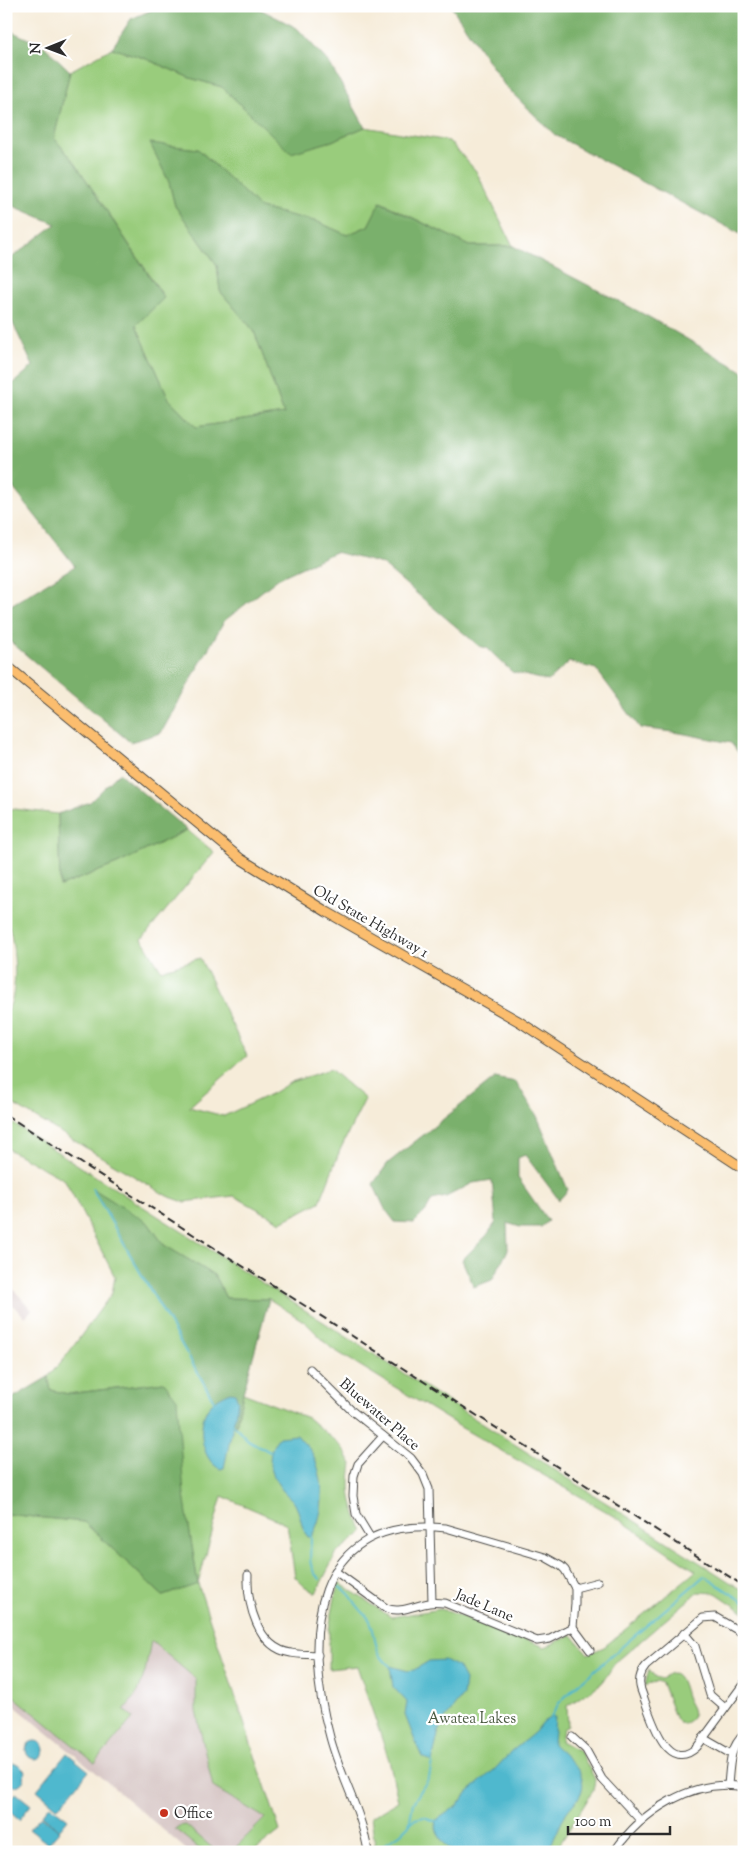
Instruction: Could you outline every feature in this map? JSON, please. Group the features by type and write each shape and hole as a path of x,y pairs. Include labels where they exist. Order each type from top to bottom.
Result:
{"main road":[{"name":"Old State Highway 1","path":"6,665 241,859 327,912 520,1022 744,1169"}],"street":[{"name":"Bluewater Place","path":"310,1369 351,1410 411,1458 423,1474 428,1489 432,1602"},
{"path":"370,1537 356,1514 353,1496 354,1476 358,1464 383,1436"},
{"path":"368,1852 364,1828 330,1737 319,1682 316,1628 325,1592 335,1571 352,1550 370,1537 396,1528 430,1526 446,1528 545,1557 565,1570 575,1588 573,1627 590,1650"},
{"name":"Jade Lane","path":"335,1571 386,1608 392,1610 398,1611 432,1602 446,1604 537,1641 550,1639 573,1627"},
{"path":"248,1574 249,1599 258,1626 268,1642 290,1653 318,1654"},
{"path":"575,1588 598,1582"},
{"path":"744,1634 711,1616 701,1619 645,1667 640,1677 640,1686 662,1742 669,1750 677,1754 688,1753 695,1749 744,1683"},
{"path":"684,1633 696,1646 709,1693 712,1698 725,1708"},
{"path":"728,1785 730,1754 738,1739 744,1734"},
{"path":"572,1737 586,1750 602,1779 641,1821"},
{"path":"703,1738 730,1754"},
{"path":"614,1852 630,1831 665,1803 688,1792 711,1786 728,1785 744,1787"}],"shaded area":[{"path":"6,1281 32,1310 25,1317 6,1299"},
{"path":"151,1640 196,1679 196,1711 213,1787 265,1818 231,1852 217,1852 186,1825 176,1829 203,1852 189,1852 6,1699 6,1690 95,1763 133,1718 124,1710 138,1692 145,1672"}],"green space":[{"path":"161,6 254,6 297,28 330,64 365,127 332,141 291,153 222,87 190,78 144,58 112,48 131,19"},
{"path":"451,6 744,6 744,236 555,135 505,86"},
{"path":"6,29 44,46 70,71 54,138 75,163 164,298 136,325 169,399 196,427 284,414 254,331 220,291 217,265 175,206 169,182 150,143 198,149 260,208 318,222 347,235 368,226 380,202 470,246 513,246 649,317 744,372 744,760 731,743 680,733 640,728 596,669 569,662 548,681 512,672 487,648 479,646 382,564 335,552 279,578 224,621 161,733 130,742 6,638 6,608 75,566 6,479 6,393 9,387 33,366 6,309 6,262 56,224 6,203"},
{"path":"112,48 144,58 190,78 222,87 291,152 332,141 365,127 449,141 476,171 513,246 470,246 381,202 368,226 347,235 318,222 260,208 198,149 151,144 169,182 175,206 217,265 220,291 254,331 284,414 196,427 169,399 136,325 164,297 75,163 54,138 70,71"},
{"path":"119,773 187,830 117,864 60,886 58,814 90,802"},
{"path":"6,808 58,814 60,886 117,864 187,830 214,852 142,939 161,970 200,958 247,1056 189,1107 224,1116 273,1093 291,1082 330,1069 365,1099 340,1150 320,1202 281,1222 234,1196 184,1202 167,1196 6,1100 6,1012 13,994 15,966 12,938 6,918"},
{"path":"495,1078 516,1082 537,1116 568,1190 559,1200 525,1155 518,1158 518,1178 548,1221 541,1227 520,1227 507,1223 508,1250 492,1280 474,1287 462,1260 487,1235 496,1222 492,1180 473,1183 446,1197 432,1200 426,1211 414,1223 395,1222 385,1209 373,1184 388,1163"},
{"name":"Awatea Lakes","path":"6,1119 744,1591 744,1612 716,1593 698,1592 615,1663 602,1683 567,1706 568,1726 563,1729 561,1741 580,1751 595,1779 593,1791 555,1852 376,1852 371,1817 398,1801 389,1760 357,1666 329,1669 329,1629 338,1582 391,1617 441,1609 545,1647 572,1635 588,1654 604,1647 696,1571 614,1516 462,1428 331,1348 305,1322 269,1299 226,1298 214,1275 164,1245 148,1223 236,1427 243,1393 308,1418 342,1447 352,1464 350,1492 363,1532 337,1552 316,1593 304,1586 295,1577 287,1524 222,1496 198,1584 280,1831 253,1852 231,1852 265,1818 213,1787 196,1711 196,1679 151,1641 145,1672 138,1692 124,1710 133,1718 95,1763 6,1690 6,1514 84,1522 163,1596 198,1583 164,1382 68,1394 51,1390 48,1377 67,1355 112,1293 115,1277 65,1180 6,1148"},
{"path":"92,1188 148,1223 164,1245 214,1275 226,1298 269,1299 235,1428 217,1406"},
{"path":"48,1377 51,1390 68,1394 164,1382 177,1399 184,1495 198,1584 163,1596 84,1522 6,1514 6,1402"},
{"path":"649,1669 655,1677 662,1679 672,1673 676,1674 681,1681 692,1709 693,1715 689,1721 679,1723 676,1720 662,1683 657,1681 645,1686"},
{"path":"186,1825 217,1852 203,1852 175,1829"}],"water":[{"path":"230,1392 235,1393 238,1401 224,1468 220,1469 213,1464 204,1449 202,1440 203,1421 210,1405"},
{"path":"297,1435 312,1453 321,1484 322,1495 319,1518 311,1537 308,1537 305,1533 295,1504 275,1479 270,1458 274,1444 279,1437"},
{"path":"444,1660 458,1667 465,1680 463,1696 444,1720 439,1730 432,1762 422,1757 417,1746 405,1715 407,1702 393,1687 390,1666 408,1671 414,1670 429,1661"},
{"path":"551,1717 555,1717 553,1744 576,1766 580,1773 583,1787 579,1797 566,1813 546,1852 453,1852 441,1838 435,1821 457,1806 467,1793 535,1732 543,1722"},
{"path":"31,1741 39,1741 44,1746 42,1757 31,1759 26,1754 26,1746"},
{"path":"67,1753 89,1771 58,1808 37,1790"},
{"path":"11,1763 18,1764 25,1771 24,1780 16,1786 6,1783 6,1766"},
{"path":"16,1793 31,1805 19,1820 6,1809 6,1805"},
{"path":"50,1805 68,1819 59,1830 42,1815"},
{"path":"41,1816 59,1831 48,1844 29,1829"}],"waterway":[{"path":"92,1188 214,1401"},
{"path":"233,1424 248,1440 270,1452"},
{"path":"311,1537 311,1565 320,1579"},
{"path":"551,1717 559,1703 574,1688 704,1576 744,1602"},
{"path":"339,1587 349,1594 369,1619 380,1655 390,1666"},
{"path":"409,1826 413,1803 429,1778 432,1762"},
{"path":"379,1848 401,1833 415,1819 424,1817 435,1821"}],"railway":[{"path":"6,1115 744,1586"}],"place":[{"name":"Office","path":"164,1813"}]}
